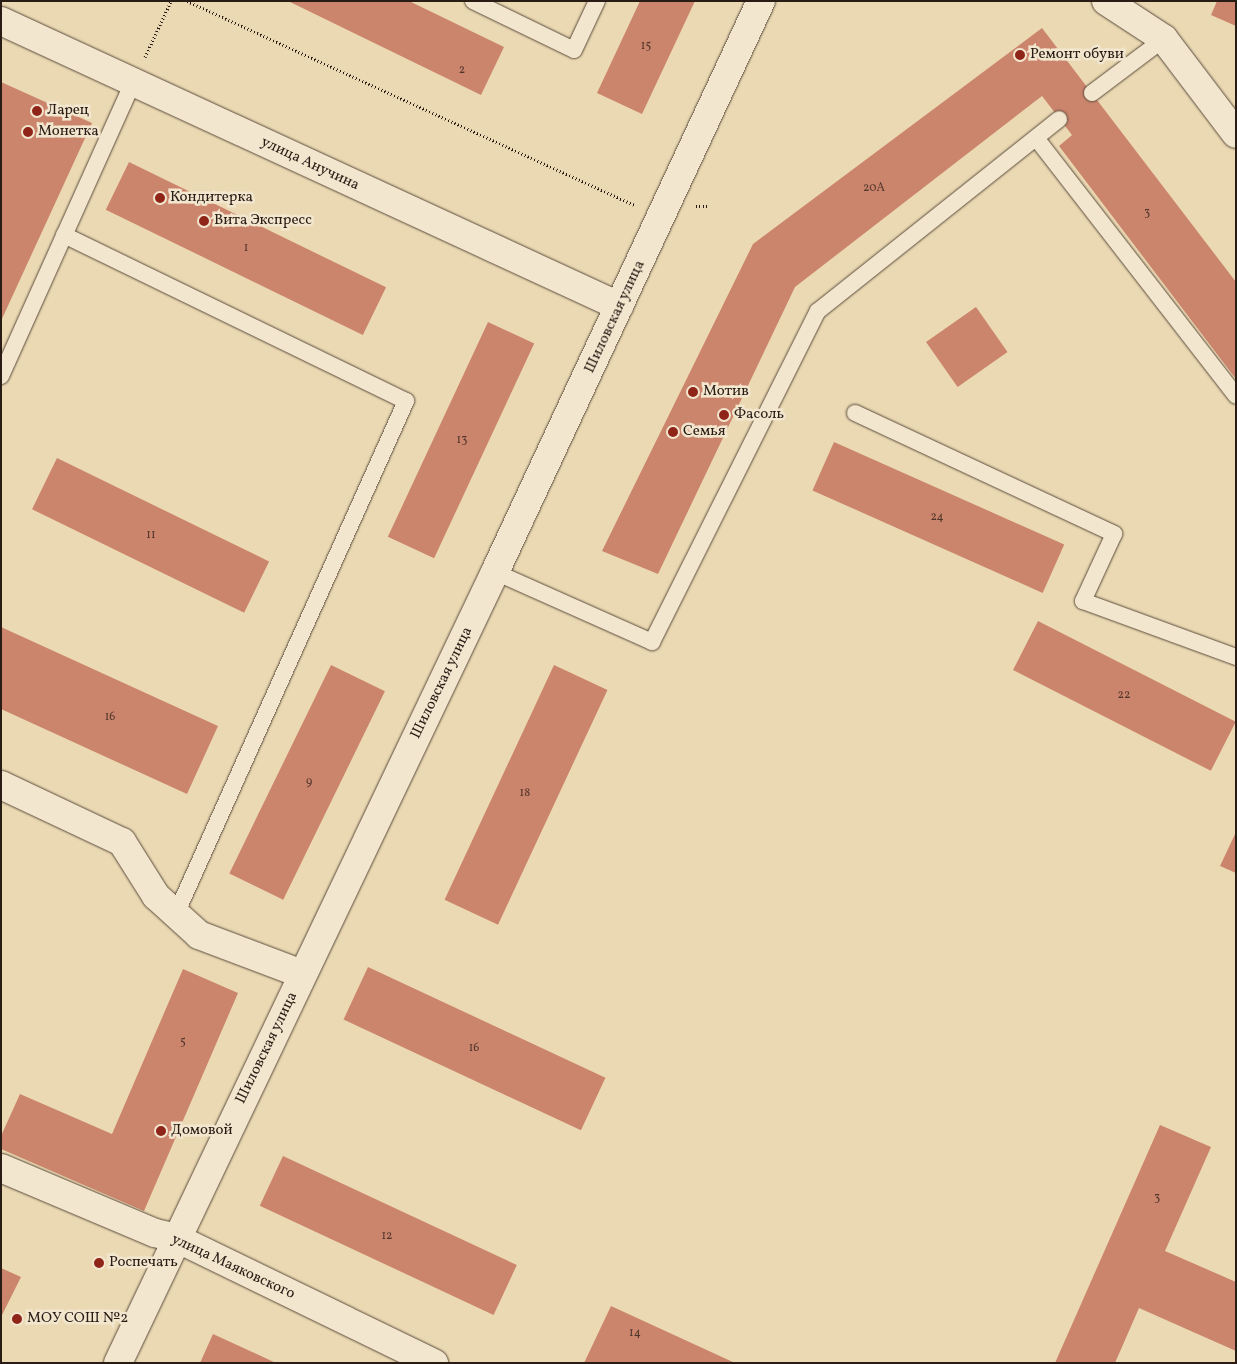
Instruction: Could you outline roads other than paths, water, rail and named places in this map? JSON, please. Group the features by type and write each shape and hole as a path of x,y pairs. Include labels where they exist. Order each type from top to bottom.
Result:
{"street":[{"name":"Шиловская улица","path":"118,1363 495,572 761,1"},
{"path":"1106,1 1164,39 1236,134"},
{"name":"улица Анучина","path":"1,21 619,306"},
{"path":"1,785 122,842 156,896 199,935 302,974"},
{"name":"улица Маяковского","path":"1,1168 155,1232 176,1238 434,1363"}],"lane":[{"path":"473,1 574,50 597,1"},
{"path":"1092,93 1164,39"},
{"path":"1,376 133,82"},
{"path":"495,572 652,642 818,311 1060,119"},
{"path":"1036,138 1236,396"},
{"path":"64,235 406,401 176,914"},
{"path":"856,413 1114,534 1082,601 1236,657"}],"place":[{"name":"Ремонт обуви","path":"1020,55"},
{"name":"Ларец","path":"37,111"},
{"name":"Монетка","path":"28,132"},
{"name":"Кондитерка","path":"160,198"},
{"name":"Вита Экспресс","path":"204,221"},
{"name":"Мотив","path":"693,392"},
{"name":"Фасоль","path":"724,415"},
{"name":"Семья","path":"673,432"},
{"name":"Домовой","path":"161,1131"},
{"name":"Роспечать","path":"99,1263"},
{"name":"МОУ СОШ №2","path":"17,1319"}]}
